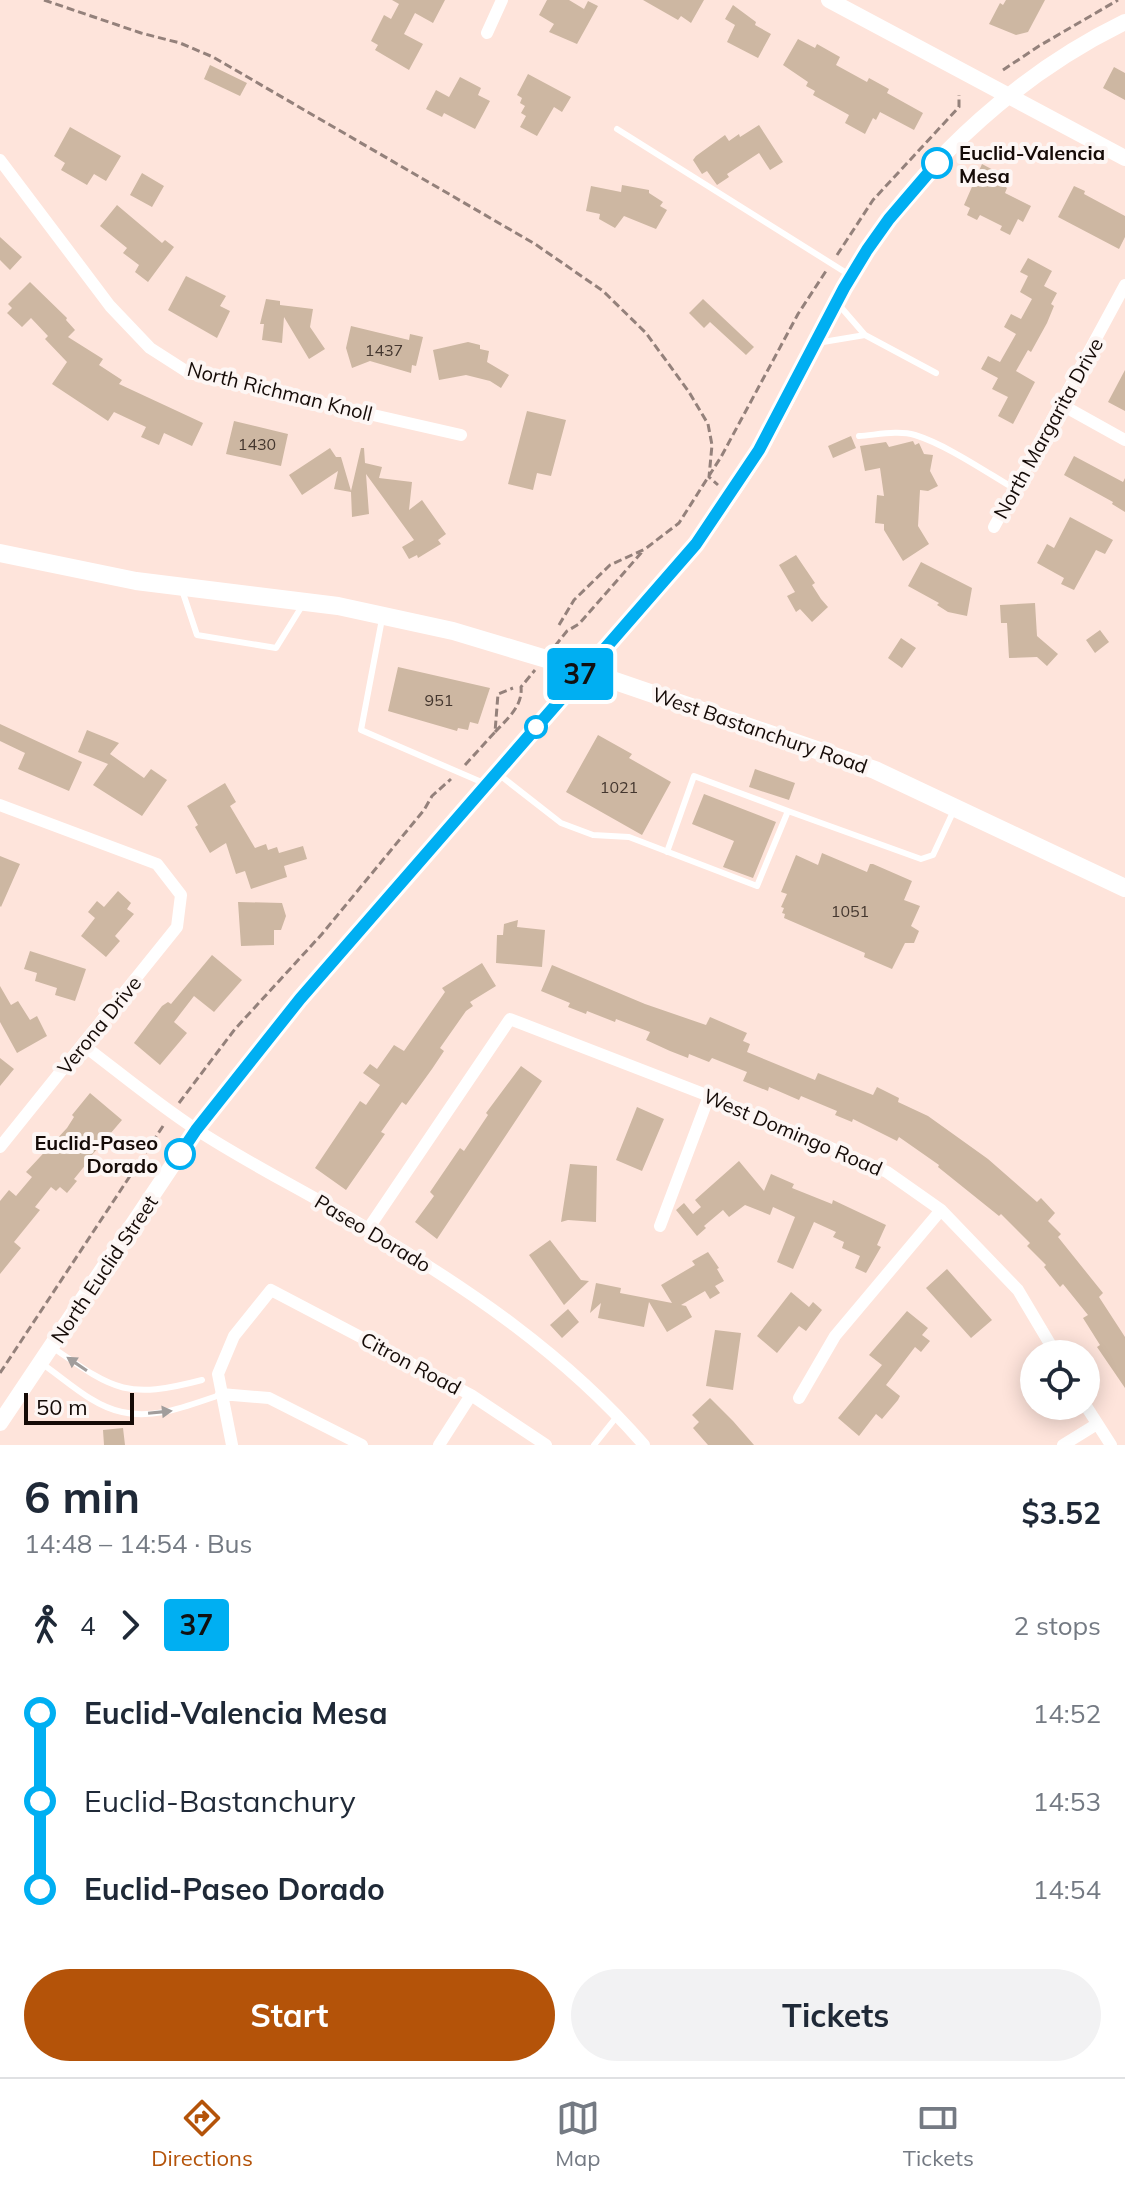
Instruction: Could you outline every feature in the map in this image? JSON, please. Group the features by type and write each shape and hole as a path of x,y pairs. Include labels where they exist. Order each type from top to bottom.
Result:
{"main road":[{"path":"829,0 1125,158"},
{"name":"North Euclid Street","path":"0,1423 196,1130 300,999 583,670 696,544 730,496 773,425 851,275 889,219 974,127 1011,95 1062,58 1125,22"},
{"name":"West Bastanchury Road","path":"0,553 55,566 383,615 453,631 583,670 875,770 1125,888"}],"street":[{"path":"487,33 502,0"},
{"name":"North Richman Knoll","path":"0,160 110,306 150,348 189,373 461,435"},
{"name":"North Margarita Drive","path":"994,527 1125,285"},
{"path":"1062,405 1125,440"},
{"name":"Verona Drive","path":"0,805 157,864 181,895 177,927 0,1147"},
{"name":"West Domingo Road","path":"368,1229 510,1019 709,1096 887,1172 941,1210 1018,1290 1048,1340"},
{"name":"Paseo Dorado","path":"83,1045 196,1130 368,1229 471,1293 573,1372 644,1445"},
{"path":"660,1226 709,1096"},
{"path":"799,1398 835,1336 941,1210"},
{"name":"Citron Road","path":"218,1374 234,1336 271,1290 471,1395 546,1445"},
{"path":"202,1380 218,1374 232,1445"},
{"path":"221,1394 269,1398 362,1445"},
{"path":"439,1445 471,1395"},
{"path":"1095,1420 1111,1445"},
{"path":"1063,1445 1097,1424"}],"lane":[{"path":"617,129 851,275"},
{"path":"836,302 865,335 936,373"},
{"path":"815,344 865,335"},
{"path":"859,436 915,435 965,459 1015,489"},
{"path":"181,586 197,635 276,648 305,602"},
{"path":"383,615 361,730 459,772 492,779 561,823 593,835 629,837 757,886 788,811"},
{"path":"667,852 694,776 921,859 933,855 955,807"},
{"path":"52,1347 118,1389 169,1389 202,1380"},
{"path":"41,1363 103,1405 122,1413 169,1412 221,1394"},
{"path":"594,1445 618,1415"}],"path":[{"path":"44,0 180,43 213,57 535,244 603,291 646,333 708,424 712,445 709,477"},
{"path":"1003,70 1118,0"},
{"path":"0,1373 172,1112 235,1029 322,934 424,810 432,796 459,772 518,705 521,687 567,631 579,624 645,549 679,523 758,392 798,314 831,263 873,200 959,107 959,95"},
{"path":"709,477 730,496"},
{"path":"559,625 574,600 610,565 645,549"},
{"path":"495,732 498,694 513,688"}],"building":[{"path":"392,0 445,0 433,23 415,13 404,34 423,44 409,70 375,50 378,45 371,41 384,15 391,19 399,4"},
{"path":"547,0 569,0 584,9 588,1 598,6 577,44 549,32 554,24 539,15"},
{"path":"643,0 704,0 691,23 681,16 678,20"},
{"path":"1006,0 1045,0 1028,32 1016,35 989,24 1000,3 1003,5"},
{"path":"733,5 756,22 755,25 771,34 758,58 727,42 735,25 725,19"},
{"path":"798,39 815,48 817,44 840,57 836,65 867,82 869,78 889,89 887,93 923,113 914,130 880,112 876,120 873,118 865,134 845,123 849,115 813,95 815,91 806,86 808,82 783,65"},
{"path":"210,65 247,83 240,96 204,79"},
{"path":"1114,67 1125,73 1125,100 1103,88"},
{"path":"528,74 571,97 562,112 554,107 537,136 520,127 526,116 521,113 525,106 520,103 522,98 517,95"},
{"path":"460,77 481,88 478,95 490,101 475,129 444,113 442,117 426,109 436,90 449,97"},
{"path":"759,125 783,162 770,170 759,153 727,174 729,177 717,185 707,171 702,174 693,160 696,156 725,135 729,141"},
{"path":"70,127 121,156 106,181 94,174 87,185 61,170 65,163 54,156"},
{"path":"982,164 997,172 994,178 1007,188 1005,193 1031,206 1023,222 1018,219 1010,235 1000,230 1002,226 980,215 977,220 967,215 970,208 964,205"},
{"path":"142,173 164,186 152,207 130,195"},
{"path":"622,185 649,190 663,202 660,206 667,210 656,229 624,216 615,228 599,219 600,214 586,211 591,186 621,192"},
{"path":"1074,186 1125,216 1125,237 1119,249 1058,217"},
{"path":"117,205 162,243 165,240 174,247 148,282 135,272 139,265 123,253 127,248 100,226"},
{"path":"0,237 22,257 10,270 0,260"},
{"path":"1028,258 1052,271 1044,286 1057,293 1047,323 1016,371 1035,382 1013,424 998,416 1008,397 992,389 998,378 981,369 988,356 1000,362 1016,334 1004,327 1011,314 1021,319 1032,299 1020,292 1028,276 1020,272"},
{"path":"186,276 226,296 220,306 230,311 217,338 168,310"},
{"path":"30,282 67,318 75,330 68,337 103,359 99,365 122,380 119,384 203,423 192,446 164,433 159,445 141,437 146,427 114,412 108,421 52,384 67,362 45,339 48,336 31,318 22,327 7,313 12,308 8,304"},
{"path":"266,299 280,301 280,305 313,309 310,327 325,349 309,359 284,317 282,343 262,340 264,324 260,324"},
{"path":"703,299 754,347 746,355 710,322 704,328 689,313"},
{"path":"351,326 409,340 410,334 423,337 416,366 412,365 411,373 370,361 352,368 346,348"},
{"path":"468,342 489,351 487,362 509,375 501,388 490,381 466,375 439,380 433,350"},
{"path":"1125,370 1125,411 1108,402"},
{"path":"527,411 566,420 551,476 537,473 533,490 508,484"},
{"path":"234,421 288,434 281,466 226,454"},
{"path":"851,436 856,448 833,458 828,446"},
{"path":"913,441 915,445 919,443 924,454 933,455 930,471 938,486 928,491 920,490 918,526 929,544 903,561 884,530 884,524 875,523 877,495 884,496 880,468 865,471 860,446 886,442 889,447"},
{"path":"330,448 336,457 341,457 351,491 361,448 364,448 365,463 382,467 379,478 412,482 409,510 422,500 446,534 438,540 441,544 418,558 417,555 409,559 402,547 414,540 366,474 369,514 352,517 351,492 334,489 338,471 302,495 289,475"},
{"path":"1074,456 1123,482 1125,478 1125,512 1064,475"},
{"path":"1070,517 1113,540 1105,554 1096,550 1074,590 1061,584 1064,578 1037,563 1047,544 1054,548"},
{"path":"796,555 828,607 812,622 800,609 796,612 787,596 795,592 779,565"},
{"path":"921,562 972,588 967,616 948,612 937,605 939,603 908,586"},
{"path":"1035,603 1037,636 1058,654 1047,666 1037,657 1009,658 1007,623 1001,623 1000,605"},
{"path":"1100,630 1109,642 1095,653 1086,640"},
{"path":"901,638 916,648 902,668 888,658"},
{"path":"398,667 490,688 478,724 470,722 468,730 458,728 457,731 388,711"},
{"path":"0,724 82,762 69,791 18,769 25,753 0,741"},
{"path":"87,730 119,743 110,754 144,778 151,769 167,780 142,816 93,785 108,764 78,752"},
{"path":"598,735 632,754 629,758 671,782 642,835 566,792"},
{"path":"755,769 795,783 789,800 749,787"},
{"path":"225,783 236,802 230,806 255,848 266,844 268,850 277,847 279,853 303,846 307,859 284,866 287,877 251,889 245,871 236,874 226,843 210,853 187,806"},
{"path":"704,794 776,822 753,878 723,867 734,841 692,824"},
{"path":"822,853 867,872 873,864 912,881 904,900 920,906 911,926 919,931 914,943 905,943 892,969 864,957 865,953 784,918 784,908 781,907 787,894 781,892 796,855 818,865"},
{"path":"0,856 20,864 1,907 0,906"},
{"path":"118,891 131,903 127,909 134,914 115,936 120,941 106,957 81,936 95,918 88,912 97,901 104,907"},
{"path":"238,902 282,903 286,916 281,930 274,930 274,945 241,946"},
{"path":"518,920 517,927 545,930 542,967 496,963 497,935 503,935 504,924"},
{"path":"30,951 86,969 75,1001 55,995 57,988 35,981 37,973 24,969"},
{"path":"212,955 242,980 214,1012 194,996 174,1022 187,1033 160,1065 134,1043 162,1006 168,1002 171,1004"},
{"path":"482,963 496,986 470,1002 473,1006 466,1011 440,1048 444,1051 406,1105 402,1102 381,1132 385,1134 346,1190 315,1168 360,1101 366,1105 380,1085 363,1073 370,1064 377,1069 394,1045 404,1051 445,992 442,988"},
{"path":"552,965 645,1004 706,1025 710,1017 747,1033 743,1041 750,1044 747,1052 815,1080 818,1073 873,1095 877,1087 899,1098 898,1102 928,1116 988,1159 1037,1202 1041,1198 1055,1213 1048,1221 1061,1234 1058,1237 1103,1293 1099,1297 1125,1337 1125,1388 1100,1351 1100,1340 1097,1340 1083,1318 1088,1315 1063,1284 1060,1287 1044,1267 1046,1265 1027,1246 1030,1243 1001,1214 999,1216 939,1165 899,1137 897,1141 853,1119 852,1122 835,1115 837,1111 801,1096 799,1100 769,1087 768,1091 743,1081 747,1072 712,1058 709,1062 670,1051 646,1040 650,1032 616,1019 615,1022 587,1011 586,1014 568,1007 570,1003 541,991"},
{"path":"0,986 11,1005 18,1001 30,1020 37,1016 47,1036 17,1053 0,1022"},
{"path":"0,1058 14,1069 0,1086"},
{"path":"521,1066 542,1081 437,1239 415,1222 434,1196 430,1192 460,1148 464,1151 488,1115 486,1113"},
{"path":"90,1093 122,1120 86,1162 67,1193 60,1187 56,1191 51,1187 35,1207 40,1210 14,1242 21,1248 0,1274 0,1201 9,1190 16,1196 32,1177 26,1172 67,1128 74,1117 72,1115"},
{"path":"637,1107 664,1119 642,1171 616,1160"},
{"path":"739,1161 764,1191 771,1174 794,1184 792,1188 832,1204 833,1200 886,1225 877,1245 881,1247 866,1273 855,1268 860,1256 842,1248 844,1242 833,1237 836,1232 814,1222 793,1269 777,1262 795,1217 773,1207 770,1215 745,1205 729,1217 723,1210 697,1236 676,1210 684,1203 693,1214 701,1207 695,1200"},
{"path":"570,1164 597,1166 596,1222 561,1222"},
{"path":"550,1240 581,1280 589,1281 564,1305 529,1255"},
{"path":"708,1252 724,1281 715,1286 720,1293 710,1299 705,1291 681,1305 686,1306 692,1317 667,1332 649,1302 644,1327 598,1318 601,1303 590,1313 596,1283 621,1288 620,1293 672,1303 661,1285 695,1265 692,1261"},
{"path":"947,1269 992,1320 971,1338 926,1288"},
{"path":"791,1292 809,1307 813,1302 822,1310 806,1331 799,1326 777,1353 757,1336"},
{"path":"568,1309 579,1322 562,1338 550,1325"},
{"path":"907,1311 928,1328 922,1335 930,1341 921,1352 915,1347 886,1385 900,1396 898,1400 882,1419 876,1414 859,1436 838,1418 882,1365 869,1355"},
{"path":"715,1330 741,1333 733,1390 706,1386"},
{"path":"710,1398 754,1445 708,1445 693,1428 699,1422 692,1415"},
{"path":"123,1428 125,1445 104,1445 103,1430"}],"bus line":[{"name":"37","path":"180,1154 300,999 455,823 583,670 696,544 759,450 867,250 937,163"}],"place":[{"name":"Euclid-Valencia Mesa","path":"937,163"},
{"name":"Euclid-Paseo Dorado","path":"180,1154"}]}
